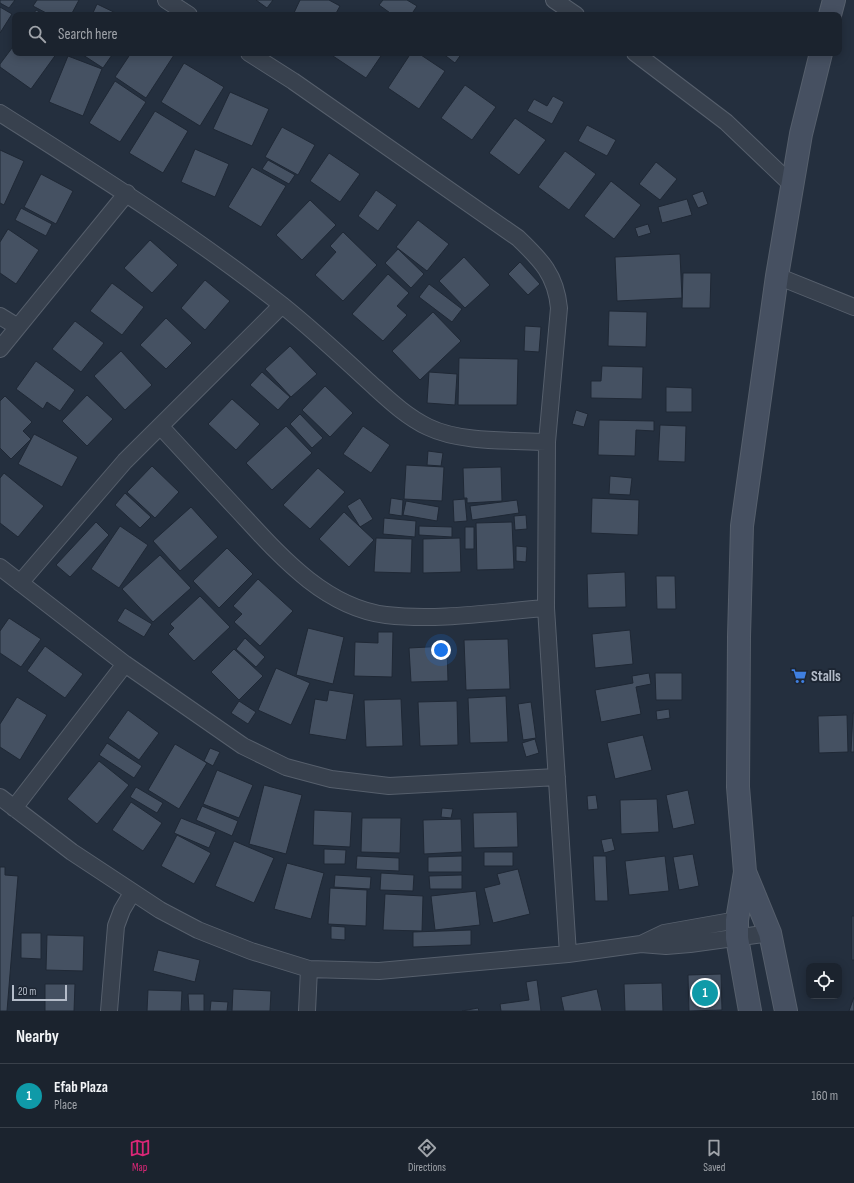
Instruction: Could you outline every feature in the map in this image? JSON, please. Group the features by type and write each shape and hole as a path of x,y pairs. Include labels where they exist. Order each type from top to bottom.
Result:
{"street":[{"path":"166,0 184,12"},
{"path":"554,0 572,12"},
{"path":"831,12 834,0"},
{"path":"254,56 505,229 537,256 552,278 558,292 559,308 547,442 546,608 568,954"},
{"path":"639,56 726,122 792,185"},
{"path":"750,1011 737,929 745,872 738,787 739,637 742,526 777,276 792,185 801,134 820,56"},
{"path":"0,113 127,193 205,247 315,332 405,414 428,427 457,437 547,442"},
{"path":"0,349 127,193"},
{"path":"777,276 854,307"},
{"path":"20,583 125,461 161,427 282,305"},
{"path":"0,316 18,327"},
{"path":"161,427 288,564 316,585 346,604 385,615 435,617 546,608"},
{"path":"0,567 125,664 243,746 286,767 331,779 389,786 557,777"},
{"path":"14,808 125,664"},
{"path":"0,797 72,852 160,910 198,930 251,951 309,969 379,971 568,954 641,944 666,946 737,929 770,933"},
{"path":"745,872 770,933 786,1011"},
{"path":"109,1011 116,926 122,910 132,892"},
{"path":"307,1011 309,969"}],"building":[{"path":"0,0 15,0 9,8 0,3"},
{"path":"37,0 79,0 73,12 44,12 33,6"},
{"path":"256,0 273,0 267,8"},
{"path":"300,0 329,0 340,6 337,12 294,12"},
{"path":"383,0 407,0 417,6 413,12 389,12 379,5"},
{"path":"97,4 114,12 93,12"},
{"path":"0,7 12,14 0,33"},
{"path":"12,48 12,56 55,56 31,89 0,67 0,64"},
{"path":"68,56 102,69 83,116 49,102"},
{"path":"85,56 111,56 103,68"},
{"path":"129,56 173,56 146,98 115,77"},
{"path":"333,56 381,56 366,78"},
{"path":"409,56 422,56 445,71 419,109 388,88"},
{"path":"446,56 460,56 455,63"},
{"path":"184,63 224,87 200,126 161,102"},
{"path":"115,81 146,102 120,142 89,123"},
{"path":"465,85 496,107 472,140 441,118"},
{"path":"230,92 269,109 252,146 213,129"},
{"path":"553,96 564,102 552,124 527,111 534,99 547,106"},
{"path":"155,111 188,131 163,173 129,153"},
{"path":"515,118 546,140 519,175 489,153"},
{"path":"587,125 616,140 607,156 578,141"},
{"path":"282,127 315,145 298,175 265,157"},
{"path":"195,149 229,164 215,197 181,182"},
{"path":"0,150 24,161 4,205 0,203"},
{"path":"565,151 596,174 569,210 538,187"},
{"path":"329,153 360,174 340,202 310,181"},
{"path":"268,160 295,175 289,184 262,169"},
{"path":"656,162 677,179 660,200 639,184"},
{"path":"252,167 286,186 261,227 228,207"},
{"path":"41,174 73,191 56,224 24,207"},
{"path":"611,181 641,205 614,239 584,216"},
{"path":"376,190 397,205 378,231 358,216"},
{"path":"703,191 708,204 698,208 692,195"},
{"path":"687,199 692,215 662,223 658,207"},
{"path":"310,200 336,225 302,260 276,235"},
{"path":"21,208 52,224 46,236 15,220"},
{"path":"418,220 449,244 427,271 396,247"},
{"path":"648,224 651,233 638,237 635,228"},
{"path":"8,229 39,250 16,284 0,273 0,242"},
{"path":"343,232 377,265 343,301 315,275 336,252 330,246"},
{"path":"150,240 178,265 152,293 124,268"},
{"path":"398,249 424,274 411,288 385,263"},
{"path":"680,254 682,298 617,301 615,257"},
{"path":"464,257 490,285 465,308 439,281"},
{"path":"520,262 540,284 528,295 508,274"},
{"path":"683,273 711,273 710,308 682,308"},
{"path":"388,274 409,293 397,306 407,315 383,341 352,314"},
{"path":"205,280 230,301 205,330 181,308"},
{"path":"112,283 144,307 122,335 90,311"},
{"path":"429,284 462,309 452,322 419,297"},
{"path":"609,311 647,312 646,347 608,346"},
{"path":"433,312 461,341 420,380 392,351"},
{"path":"166,318 192,343 166,369 140,345"},
{"path":"75,321 104,343 81,372 52,349"},
{"path":"525,326 541,327 539,352 524,351"},
{"path":"290,346 317,374 291,397 265,369"},
{"path":"121,351 152,385 125,410 94,376"},
{"path":"459,358 518,359 517,405 458,405"},
{"path":"36,361 75,390 60,411 47,402 43,409 16,389"},
{"path":"602,366 643,367 642,399 591,398 591,381 601,381"},
{"path":"262,372 290,397 278,410 250,385"},
{"path":"429,372 457,374 455,405 427,403"},
{"path":"325,386 353,413 330,437 302,410"},
{"path":"666,387 692,388 692,412 666,412"},
{"path":"87,395 113,419 87,446 62,421"},
{"path":"5,396 32,422 23,431 31,439 11,459 0,448 0,401"},
{"path":"232,399 260,424 236,450 208,424"},
{"path":"576,410 588,414 584,427 572,424"},
{"path":"300,414 323,438 312,448 290,424"},
{"path":"599,420 654,421 654,431 636,430 635,456 598,455"},
{"path":"660,425 686,426 685,462 658,461"},
{"path":"286,426 312,453 272,490 246,463"},
{"path":"363,426 390,445 371,473 343,454"},
{"path":"34,434 78,457 62,487 18,464"},
{"path":"428,451 443,453 441,466 427,465"},
{"path":"406,465 444,467 442,501 404,499"},
{"path":"152,466 179,492 155,518 127,492"},
{"path":"501,467 502,501 467,503 467,498 464,498 463,468"},
{"path":"318,468 345,492 310,529 283,505"},
{"path":"4,473 44,506 18,537 0,523 0,478"},
{"path":"610,476 632,478 630,495 609,494"},
{"path":"125,493 151,517 140,528 115,505"},
{"path":"360,498 373,519 360,527 347,506"},
{"path":"391,498 403,500 402,516 389,514"},
{"path":"592,498 639,500 638,535 591,533"},
{"path":"465,499 467,521 454,522 453,500"},
{"path":"517,500 519,513 472,520 470,506"},
{"path":"406,501 439,507 437,521 403,515"},
{"path":"191,507 218,537 180,571 153,541"},
{"path":"344,512 374,540 349,567 319,539"},
{"path":"526,515 527,529 515,530 514,516"},
{"path":"384,518 416,521 415,537 383,534"},
{"path":"96,522 109,535 70,577 56,565"},
{"path":"512,522 514,569 477,570 476,523"},
{"path":"120,526 148,545 119,588 91,569"},
{"path":"419,526 452,527 452,537 419,535"},
{"path":"465,527 474,527 474,549 465,549"},
{"path":"376,538 412,539 411,573 374,572"},
{"path":"460,538 461,572 423,573 423,539"},
{"path":"516,546 527,547 526,562 516,561"},
{"path":"227,548 253,574 219,608 193,581"},
{"path":"160,555 191,588 153,622 122,589"},
{"path":"625,572 626,607 588,608 587,574"},
{"path":"656,576 675,576 676,609 657,609"},
{"path":"258,579 293,611 260,646 234,622 242,614 233,606"},
{"path":"200,596 230,627 194,661 168,634 174,628 170,624"},
{"path":"125,608 152,624 144,637 117,621"},
{"path":"9,618 41,639 21,667 0,653 0,631"},
{"path":"308,628 344,637 333,684 296,675"},
{"path":"630,630 633,664 595,668 592,634"},
{"path":"378,632 393,632 392,677 354,676 355,642 378,643"},
{"path":"245,638 265,657 256,667 236,649"},
{"path":"508,639 510,689 466,690 464,640"},
{"path":"45,646 83,674 65,698 27,671"},
{"path":"447,646 448,681 411,682 409,648"},
{"path":"234,649 263,676 239,700 211,672"},
{"path":"276,668 310,683 291,725 258,710"},
{"path":"649,673 651,684 636,687 641,714 601,722 595,690 633,683 632,676"},
{"path":"655,673 682,673 682,700 656,700"},
{"path":"329,690 354,694 346,740 309,734 315,699 327,701"},
{"path":"506,696 508,742 470,743 468,698"},
{"path":"17,697 47,715 20,760 0,747 0,724"},
{"path":"401,699 403,746 366,747 364,700"},
{"path":"239,701 256,712 248,724 231,713"},
{"path":"457,701 458,745 420,746 418,702"},
{"path":"531,702 536,738 523,740 518,704"},
{"path":"669,709 670,718 657,720 656,711"},
{"path":"128,710 159,733 139,760 108,738"},
{"path":"853,713 854,752 851,752"},
{"path":"847,715 848,752 819,753 818,716"},
{"path":"643,735 652,770 615,779 607,743"},
{"path":"535,739 539,753 526,757 522,743"},
{"path":"107,743 142,766 134,778 99,755"},
{"path":"175,744 207,763 179,809 148,790"},
{"path":"210,748 220,752 213,766 204,761"},
{"path":"99,761 129,785 97,824 67,799"},
{"path":"217,770 253,785 239,818 203,804"},
{"path":"264,785 302,795 286,854 249,844"},
{"path":"136,787 163,803 157,813 130,797"},
{"path":"688,790 695,824 673,829 666,795"},
{"path":"596,795 598,809 588,810 587,796"},
{"path":"657,799 659,832 621,834 620,800"},
{"path":"131,802 162,823 143,851 112,830"},
{"path":"202,806 238,821 232,836 196,820"},
{"path":"442,808 453,809 451,818 441,817"},
{"path":"314,810 352,812 350,847 313,845"},
{"path":"517,812 518,847 474,848 473,813"},
{"path":"181,818 216,832 209,848 174,833"},
{"path":"362,818 401,818 400,853 361,852"},
{"path":"461,819 462,852 424,854 423,820"},
{"path":"177,835 211,853 194,884 161,866"},
{"path":"612,838 615,850 604,853 601,840"},
{"path":"234,841 274,858 254,903 215,886"},
{"path":"324,849 346,850 345,864 324,864"},
{"path":"484,852 513,852 513,866 484,866"},
{"path":"693,854 699,886 679,890 673,857"},
{"path":"357,856 399,858 399,871 356,869"},
{"path":"462,856 462,872 428,872 428,857"},
{"path":"593,856 606,856 608,901 595,901"},
{"path":"665,856 669,891 629,895 625,861"},
{"path":"287,863 324,873 311,919 274,909"},
{"path":"0,867 5,867 5,875 18,876 7,1011 0,1011"},
{"path":"518,869 530,914 493,923 484,888 500,884 497,874"},
{"path":"381,873 414,875 413,891 380,890"},
{"path":"335,875 371,877 370,889 334,887"},
{"path":"462,875 462,889 430,889 429,876"},
{"path":"330,888 367,890 366,926 328,924"},
{"path":"476,891 480,925 435,930 431,896"},
{"path":"385,894 423,896 422,931 383,930"},
{"path":"852,916 854,916 854,960 852,960"},
{"path":"331,926 345,927 345,940 331,939"},
{"path":"471,930 471,945 413,947 413,932"},
{"path":"21,933 41,933 41,959 21,958"},
{"path":"47,935 84,936 83,971 46,970"},
{"path":"158,950 200,960 195,982 153,971"},
{"path":"721,974 722,1010 689,1011 688,975"},
{"path":"537,980 541,1011 501,1011 500,1004 529,1000 526,982"},
{"path":"662,983 663,1011 625,1011 624,984"},
{"path":"45,984 75,984 74,1011 45,1011"},
{"path":"233,989 271,991 270,1011 232,1011"},
{"path":"597,989 602,1011 564,1011 561,997"},
{"path":"148,990 182,991 181,1011 147,1011"},
{"path":"188,994 204,994 204,1011 189,1011"},
{"path":"854,997 854,1011 849,1011"},
{"path":"211,1001 228,1002 227,1011 210,1011"},
{"path":"478,1008 479,1011 462,1011"}],"place":[{"name":"Stalls","path":"799,676"},
{"name":"Efab Plaza","path":"705,993"}]}
